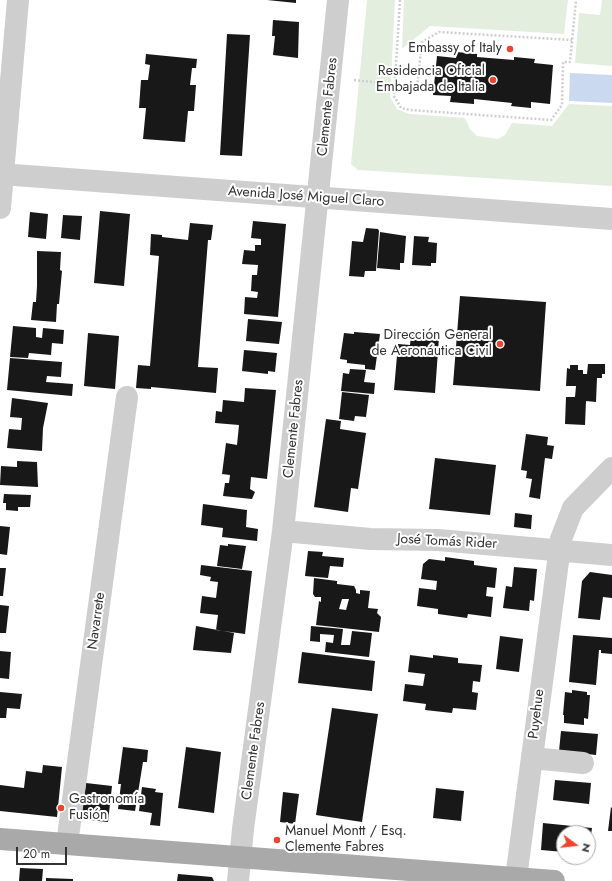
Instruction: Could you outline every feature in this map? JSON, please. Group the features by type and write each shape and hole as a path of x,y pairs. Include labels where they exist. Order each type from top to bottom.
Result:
{"main road":[{"path":"0,839 554,881"}],"street":[{"path":"0,208 18,0"},
{"name":"Clemente Fabres","path":"238,881 283,531 319,198 338,0"},
{"name":"Avenida José Miguel Claro","path":"2,175 612,219"},
{"name":"Navarrete","path":"67,844 127,397"},
{"name":"Puyehue","path":"516,878 559,551 564,528 573,508 612,468"},
{"name":"José Tomás Rider","path":"283,531 370,539 432,539 612,555"},
{"path":"532,758 583,763"}],"path":[{"path":"400,0 394,96 401,108 410,110 551,120 562,105 563,62 570,62 576,0"},
{"path":"354,80 417,86 422,42 440,32 572,40"}],"green space":[{"path":"367,0 395,0 390,97 397,109 409,114 465,118 470,129 477,136 498,139 505,135 512,123 552,126 569,104 612,106 612,186 358,170 351,164"},
{"path":"404,0 568,0 564,34 430,26 402,49"},
{"path":"602,0 612,0 612,66 575,63 579,13 600,15"}],"water":[{"path":"570,73 612,75 612,103 569,101"}],"building":[{"path":"267,0 296,0 296,3"},
{"path":"273,20 299,22 298,58 273,55 275,36 272,36"},
{"path":"227,34 250,35 242,156 220,155"},
{"name":"Residencia Oficial Embajada de Italia","path":"457,52 477,54 477,57 514,60 514,57 535,59 534,63 553,65 550,104 531,102 531,108 511,106 512,103 474,99 474,104 450,102 451,96 433,95 437,56 456,58"},
{"path":"146,54 197,59 196,68 192,68 190,85 196,85 194,111 188,111 185,142 143,139 146,108 139,108 141,80 148,80 150,65 145,64"},
{"path":"100,211 130,214 124,286 94,283"},
{"path":"30,212 48,214 46,239 28,237"},
{"path":"63,215 82,216 80,240 61,238"},
{"path":"253,221 286,224 278,317 244,314 245,297 257,298 258,292 251,291 252,275 257,275 258,265 242,264 244,250 255,251 255,245 261,245 261,239 251,238"},
{"path":"190,223 213,225 211,240 208,240 198,367 218,368 216,393 151,387 151,389 136,388 138,365 150,366 159,256 150,255 151,234 162,235 162,237 188,240"},
{"path":"366,228 378,229 379,231 376,271 365,271 364,277 349,276 352,241 363,242"},
{"path":"380,232 406,236 404,263 400,263 400,270 377,268"},
{"path":"414,236 429,237 428,242 437,243 436,263 431,263 431,266 412,265"},
{"path":"37,251 61,252 60,270 62,271 56,322 31,320 33,302 36,302"},
{"name":"Dirección General de Aeronáutica Civil","path":"460,296 546,302 540,391 453,385"},
{"path":"248,319 282,322 279,344 246,341"},
{"path":"13,326 36,328 36,337 42,338 43,328 64,330 63,344 52,343 51,355 29,353 28,358 10,357"},
{"path":"354,332 380,334 375,370 365,369 365,365 347,363 347,360 340,359 344,333 354,334"},
{"path":"88,333 119,336 115,389 84,386"},
{"path":"411,335 439,337 435,393 394,390 398,344 410,345"},
{"path":"244,350 277,353 275,372 268,371 268,374 242,371"},
{"path":"10,358 62,362 61,377 47,376 46,382 73,384 72,396 7,390"},
{"path":"588,364 605,364 605,374 602,374 602,378 597,378 596,402 586,401 585,425 565,424 566,397 575,397 576,386 566,386 567,368 570,369 570,365 578,365 578,370 583,370 583,374 587,374"},
{"path":"350,369 366,370 364,382 375,383 374,394 341,391 343,373 349,374"},
{"path":"245,388 276,390 267,479 251,477 250,489 255,492 252,499 223,496 225,483 229,483 230,475 222,474 226,443 237,445 239,425 215,423 216,411 222,412 223,400 244,402"},
{"path":"342,392 369,395 366,417 355,416 354,421 339,419"},
{"path":"12,398 48,403 43,428 42,451 7,448 9,429 21,430 22,418 10,417"},
{"path":"326,419 341,421 340,429 366,433 358,489 351,488 348,512 314,507"},
{"path":"526,434 548,437 547,445 554,446 552,459 545,458 540,499 529,497 532,479 526,478 527,471 521,470"},
{"path":"435,458 496,465 490,515 429,509"},
{"path":"17,461 37,462 38,487 0,485 1,466 17,467"},
{"path":"4,494 31,495 30,507 18,507 18,511 6,510 6,503 3,503"},
{"path":"203,504 247,510 246,527 258,529 257,541 222,537 223,528 201,525"},
{"path":"515,513 532,515 531,529 514,527"},
{"path":"0,526 10,527 7,555 0,554"},
{"path":"228,544 246,546 242,569 217,566 220,545 228,546"},
{"path":"308,551 323,552 322,556 344,558 343,567 330,566 328,578 305,576"},
{"path":"445,557 474,561 474,565 497,568 495,588 487,587 486,596 493,597 491,617 468,614 467,618 438,614 438,609 417,606 419,588 436,590 437,581 421,579 423,564 429,559 445,561"},
{"path":"201,565 252,571 245,634 216,630 218,615 200,613 202,596 216,598 218,582 210,581 211,577 200,575"},
{"path":"514,567 537,569 534,601 530,600 529,611 503,608 506,586 512,587"},
{"path":"0,568 6,568 3,596 0,596"},
{"path":"590,572 612,575 612,598 603,597 600,620 578,618 582,581"},
{"path":"314,578 337,581 337,584 354,586 356,593 360,594 360,590 370,591 368,608 378,609 377,613 381,617 379,632 316,625 319,601 321,602 321,597 315,597 313,594","holes":["342,599 349,599 346,610 339,609"]},
{"path":"0,605 9,606 6,633 0,633"},
{"path":"196,626 234,633 231,653 193,650"},
{"path":"311,626 343,629 341,645 350,645 352,631 372,633 369,657 325,652 326,642 333,643 334,635 320,634 320,642 310,641"},
{"path":"573,635 612,638 612,654 601,653 601,650 599,650 596,685 569,682"},
{"path":"500,636 523,639 519,672 496,669"},
{"path":"0,651 11,652 9,679 0,678"},
{"path":"302,652 375,661 372,691 298,683"},
{"path":"410,655 433,658 433,655 458,658 458,663 482,665 480,682 473,681 472,692 478,693 476,710 453,708 452,713 425,710 426,704 403,701 405,684 423,686 425,674 408,672"},
{"path":"572,690 587,692 587,695 590,695 588,719 584,718 584,725 564,723 563,715 565,692 572,693"},
{"path":"0,692 22,694 20,709 7,708 6,718 0,718"},
{"path":"332,708 378,714 362,822 316,815"},
{"path":"561,731 598,734 596,755 559,751"},
{"path":"123,747 148,750 147,762 143,762 135,811 118,809 121,784 118,784"},
{"path":"186,747 221,752 214,813 178,808"},
{"path":"43,765 62,767 57,817 0,811 0,785 24,788 26,771 42,773"},
{"path":"555,780 591,783 589,804 553,800"},
{"path":"86,783 112,786 108,822 89,820 82,811"},
{"path":"142,787 156,789 155,792 163,793 160,826 150,825 152,813 139,811"},
{"path":"436,788 464,791 461,821 433,818"},
{"path":"283,792 299,794 295,824 280,822"},
{"path":"611,807 612,831 608,831"},
{"path":"543,823 563,825 556,825 556,851 541,850"},
{"path":"20,868 43,869 42,881 19,881"},
{"path":"178,874 212,877 214,881 177,881"},
{"path":"46,878 73,879 73,881 46,881"}],"place":[{"name":"Embassy of Italy","path":"510,49"},
{"name":"Residencia Oficial Embajada de Italia","path":"493,80"},
{"name":"Dirección General de Aeronáutica Civil","path":"500,344"},
{"name":"Gastronomía Fusión","path":"61,808"},
{"name":"Manuel Montt / Esq. Clemente Fabres","path":"277,840"}]}
